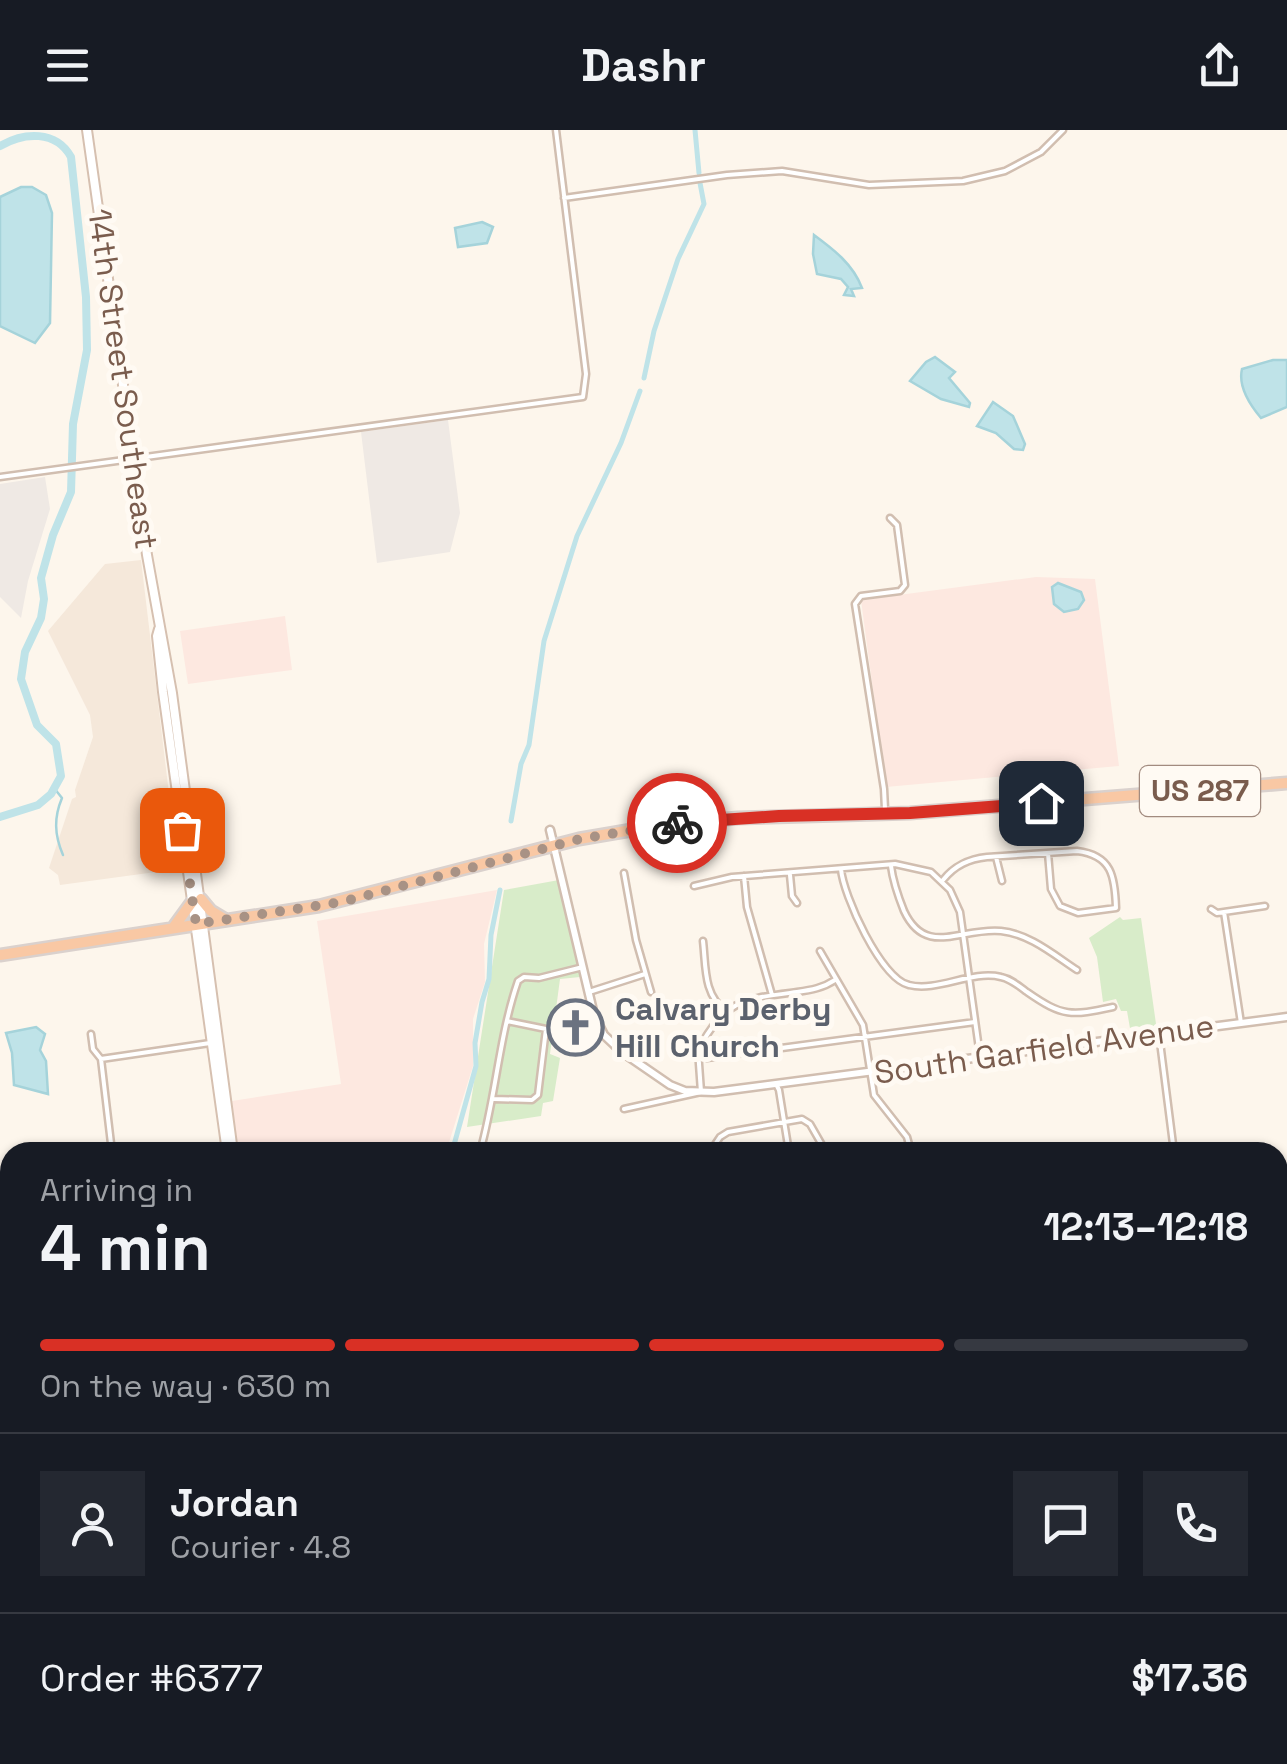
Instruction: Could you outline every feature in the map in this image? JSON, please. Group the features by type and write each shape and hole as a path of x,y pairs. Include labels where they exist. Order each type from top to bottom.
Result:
{"highway":[{"name":"US 287","path":"0,956 342,902 624,830 707,820 884,814 1287,784"},
{"path":"173,928 197,900 226,920"}],"main road":[{"name":"14th Street Southeast","path":"87,130 159,628 164,637 167,691 179,742 229,1142"},
{"name":"14th Street Southeast","path":"159,628 159,659 163,661 197,900"}],"street":[{"path":"0,477 583,397 586,374 556,130"},
{"path":"564,198 727,174 782,171 869,185 963,182 1006,172 1041,152 1063,130"},
{"path":"884,814 884,790 856,604 860,596 898,592 905,585 897,525 890,518"},
{"path":"550,830 597,1023 614,1045 670,1085 702,1092 698,1056 701,1043 726,1011 745,1000 819,988 835,980"},
{"path":"942,881 963,863 996,857 1048,853 1081,851 1103,858 1113,878 1116,908 1078,913 1060,906 1051,890 1048,853"},
{"path":"996,857 1002,881"},
{"path":"891,864 898,896 914,929 930,938 998,931 1022,936 1078,970"},
{"path":"694,886 744,876 891,864 926,870 942,881 958,904 980,1056"},
{"path":"841,868 864,929 891,975 909,986 994,976 1008,979 1061,1013 1079,1014 1113,1007"},
{"path":"624,872 651,992"},
{"path":"790,873 792,896 798,904"},
{"path":"744,876 747,907 772,995"},
{"path":"1211,909 1224,912 1265,906"},
{"path":"1224,912 1240,1023"},
{"path":"702,941 709,991 714,1002 726,1011"},
{"path":"820,950 862,1022 874,1095 908,1142"},
{"path":"483,1142 507,1021 520,979 583,967"},
{"path":"589,992 645,974"},
{"name":"South Garfield Avenue","path":"624,1109 702,1092 1287,1017"},
{"path":"494,1099 532,1100 538,1095 547,1030 507,1021"},
{"path":"698,1056 707,1058 975,1022"},
{"path":"91,1034 93,1050 101,1060 111,1142"},
{"path":"1159,1034 1173,1142"},
{"path":"101,1060 216,1043"},
{"path":"776,1084 787,1142"},
{"path":"717,1142 728,1132 778,1125 784,1120 807,1121 820,1142"}],"shaded area":[{"path":"448,420 460,513 450,552 377,563 361,432"},
{"path":"45,477 50,509 21,618 0,597 0,484"},
{"path":"141,560 178,869 60,885 58,875 49,868 93,737 90,715 48,631 105,564"},
{"path":"1036,577 1095,579 1119,766 886,787 861,600"},
{"path":"285,616 292,670 188,684 180,631"},
{"path":"497,890 484,944 485,982 473,1019 473,1066 449,1142 237,1142 232,1101 341,1084 317,921"}],"green space":[{"path":"559,880 580,977 560,979 550,1054 560,1058 553,1101 543,1103 541,1116 467,1127 504,890"},
{"path":"1120,917 1141,918 1157,1031 1131,1034 1127,1011 1121,1011 1116,999 1103,1002 1097,957 1089,938"}],"water":[{"path":"21,187 32,187 46,195 52,213 50,323 35,343 0,326 0,197"},
{"path":"482,222 493,227 487,243 458,247 455,228"},
{"path":"814,235 848,264 862,288 851,289 854,296 844,295 848,287 841,279 817,274"},
{"path":"935,357 955,372 949,378 970,403 969,407 941,399 910,381"},
{"path":"1287,360 1287,407 1261,418 1243,389 1242,369"},
{"path":"993,402 1013,416 1025,444 1023,450 1014,449 996,433 977,426"},
{"path":"1058,583 1081,592 1084,600 1078,609 1064,612 1054,604 1052,587"},
{"path":"36,1027 45,1034 40,1050 46,1061 48,1094 14,1085 6,1033"}],"waterway":[{"path":"695,130 699,173"},
{"path":"0,146 19,138 39,136 57,142 71,157 86,297 87,350 73,424 71,492 41,578 41,618 25,652 21,679 37,725 56,744 61,776 51,794 38,805 0,817"},
{"path":"644,378 654,331 678,259 704,204 700,183"},
{"path":"511,821 521,764 529,745 544,641 577,536 621,443 640,391"},
{"path":"54,788 62,798 56,826 63,855"},
{"path":"455,1142 476,1066 475,1043 489,979 491,935 500,890"}],"way so far":[{"path":"182,830 196,924 342,902 580,839 677,823"}],"place":[{"name":"Calvary Derby Hill Church","path":"576,1027"}],"route":[{"path":"677,823 1041,803"}]}
